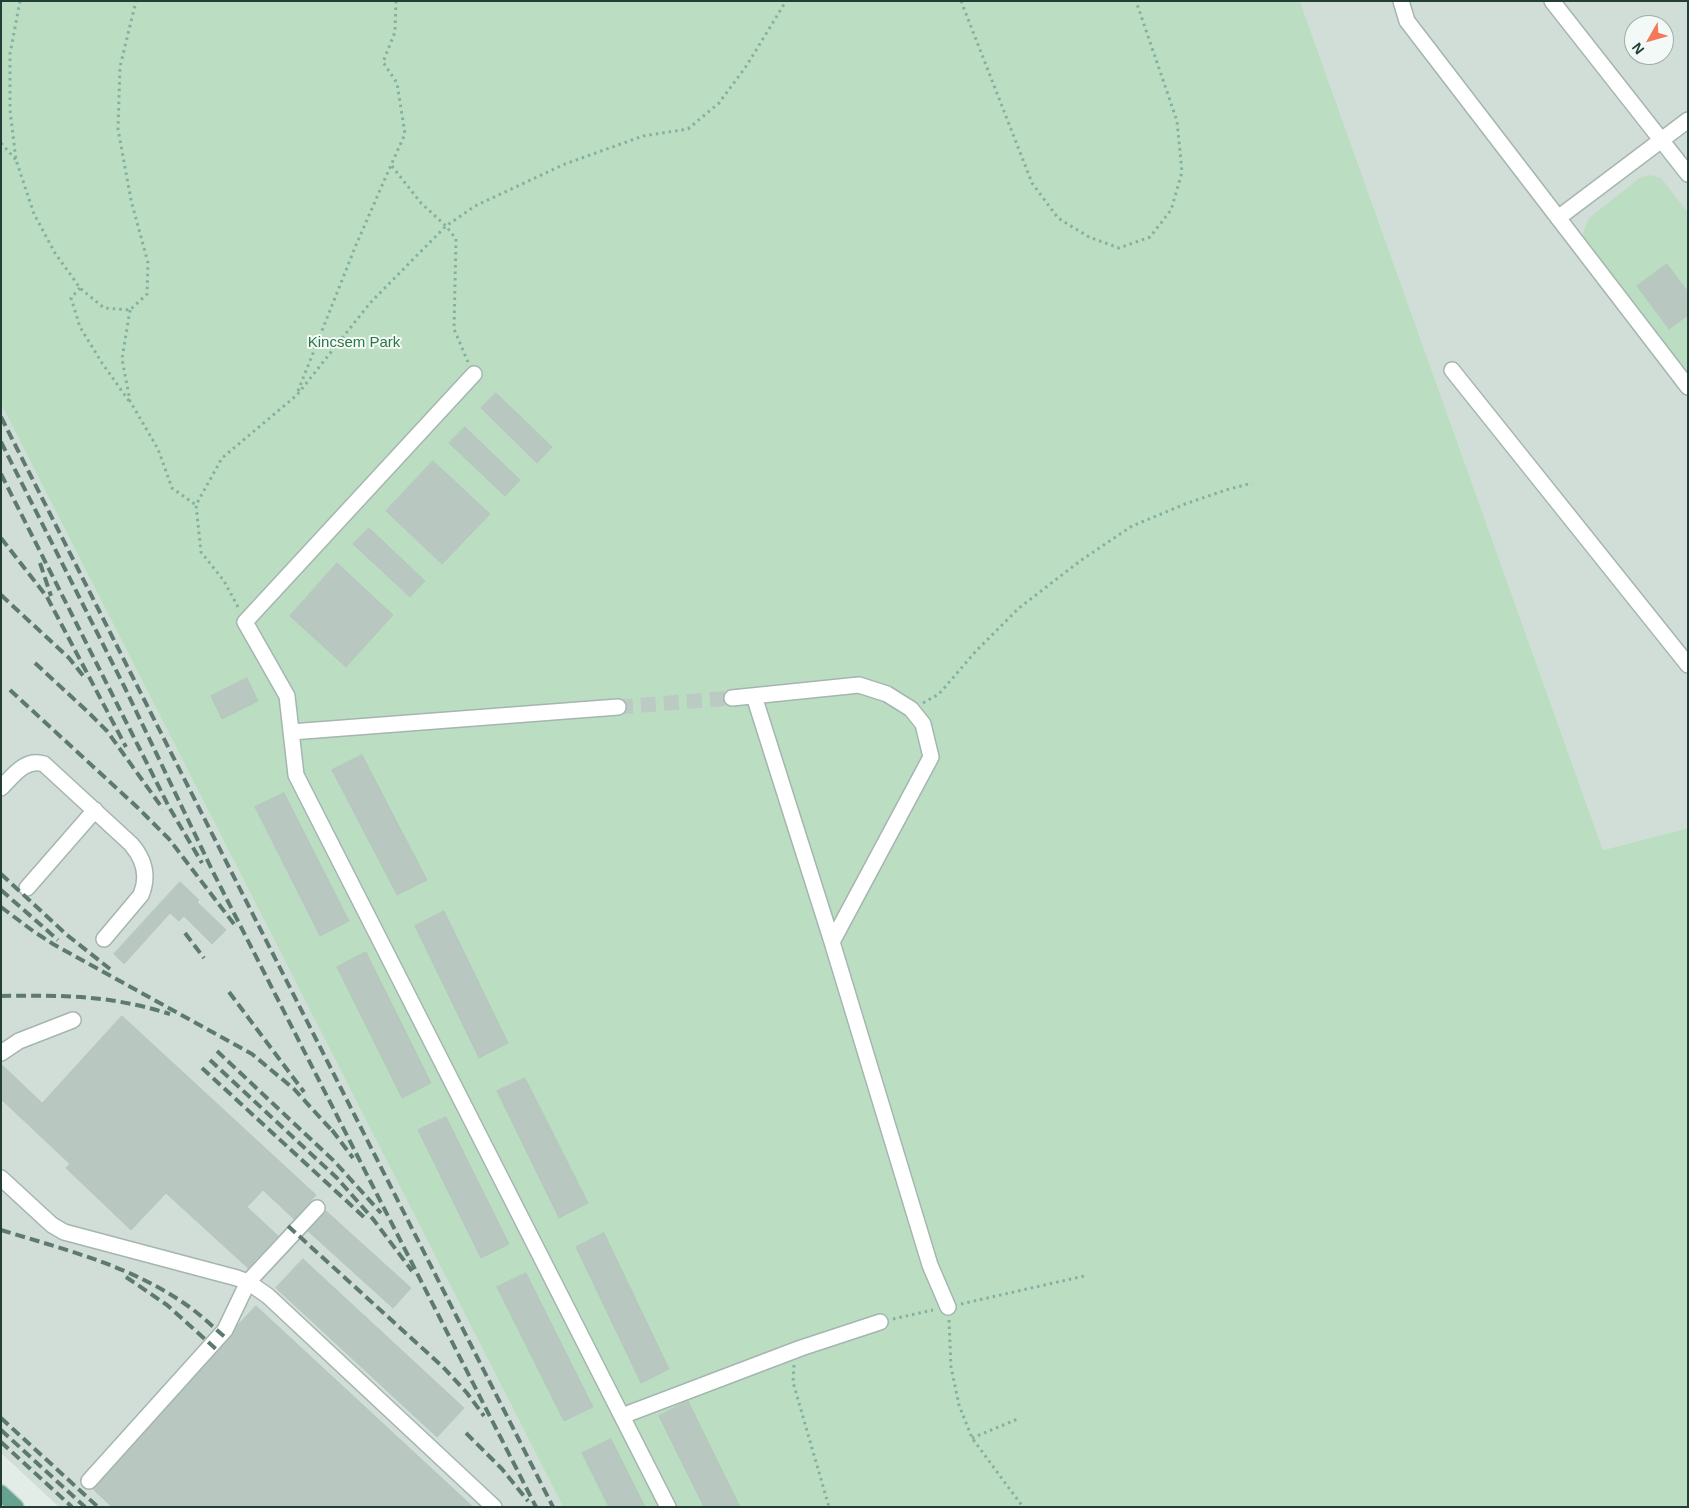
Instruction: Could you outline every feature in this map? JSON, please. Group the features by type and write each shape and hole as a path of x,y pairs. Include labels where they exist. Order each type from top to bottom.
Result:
{"main road":[{"path":"1,1493 16,1507"}],"lane":[{"path":"1401,1 1407,21 1688,387"},
{"path":"1552,1 1688,174"},
{"path":"1558,218 1688,120"},
{"path":"1452,370 1688,665"},
{"path":"474,374 246,622 287,696 296,775 668,1507"},
{"path":"732,698 859,685 887,694 911,709 923,724 931,757 832,942"},
{"path":"754,696 832,942 930,1265 948,1307"},
{"path":"291,732 618,707"},
{"path":"1,788 20,769 29,764 39,762 48,766 136,849 143,862 145,883 140,895 104,939"},
{"path":"27,888 95,810"},
{"path":"1,1053 19,1041 74,1020"},
{"path":"1,1178 52,1226 64,1232 248,1282 268,1296 494,1507"},
{"path":"89,1481 225,1330 248,1282 317,1208"},
{"path":"622,1416 795,1350 880,1322"}],"path":[{"path":"20,1 10,54 10,110 16,160 34,214 55,253 80,288 104,308 130,310"},
{"path":"130,401 122,359 130,310 147,294 148,263 131,200 118,129 120,67 136,1"},
{"path":"297,394 356,245 405,134 397,83 383,62 395,32 396,1"},
{"path":"246,622 224,581 201,552 196,505 222,458 297,394 370,303 446,226 475,206 564,164 643,136 688,129 719,103 747,65 786,1"},
{"path":"961,1 1032,183 1058,218 1089,237 1119,248 1150,237 1171,210 1182,172 1177,121 1136,1"},
{"path":"1,143 16,160"},
{"path":"391,165 420,203 446,226 456,239 454,329 474,374"},
{"path":"80,288 71,298 80,327 102,363 130,401 158,449 172,488 196,505"},
{"path":"911,709 940,694 976,651 1019,608 1080,561 1132,526 1185,504 1252,483"},
{"path":"880,1322 1084,1276"},
{"path":"948,1307 951,1367 958,1405 972,1438 1023,1507"},
{"path":"795,1350 793,1382 829,1507"},
{"path":"972,1438 1020,1418"}],"shaded area":[{"path":"1300,1 1688,1 1688,828 1603,850"},
{"path":"1,404 563,1507 59,1507 1,1453"}],"green space":[{"name":"Kincsem Park","path":"1,1 1300,1 1603,850 1688,828 1688,1507 563,1507 1,404"},
{"path":"1651,175 1661,178 1688,213 1688,373 1585,241 1583,233 1589,218 1641,177"}],"building":[{"path":"1667,264 1688,292 1688,315 1669,329 1637,286"},
{"path":"496,393 552,447 537,463 481,408"},
{"path":"465,427 520,480 505,496 449,443"},
{"path":"433,461 490,514 442,564 386,511"},
{"path":"369,528 425,581 410,597 353,544"},
{"path":"337,563 393,615 346,667 290,616"},
{"path":"247,678 258,701 222,719 211,696"},
{"path":"362,755 427,880 397,895 332,770"},
{"path":"284,793 349,921 320,936 255,807"},
{"path":"180,882 199,900 197,902 226,930 212,944 184,916 179,921 170,913 124,964 114,954"},
{"path":"444,911 508,1043 479,1058 415,926"},
{"path":"366,952 431,1083 402,1098 337,967"},
{"path":"122,1016 316,1195 294,1219 263,1190 247,1207 278,1236 248,1268 166,1193 131,1230 66,1168 70,1164 1,1099 1,1064 42,1103"},
{"path":"525,1078 588,1203 559,1218 497,1091"},
{"path":"446,1117 509,1244 481,1258 418,1130"},
{"path":"326,1211 411,1288 393,1308 308,1231"},
{"path":"604,1233 669,1369 641,1383 576,1247"},
{"path":"303,1259 464,1408 437,1437 276,1288"},
{"path":"526,1273 593,1407 564,1421 497,1287"},
{"path":"256,1306 473,1507 112,1507 93,1489 232,1336 238,1325"},
{"path":"688,1401 740,1507 704,1507 659,1416"},
{"path":"611,1439 645,1507 609,1507 582,1453"}],"tunnel":[{"path":"618,707 732,698"}],"railway":[{"path":"1,417 553,1507"},
{"path":"1,442 125,688 213,872 536,1507"},
{"path":"1,474 169,807 202,863"},
{"path":"1,538 47,597 126,747"},
{"path":"40,563 51,596"},
{"path":"1,595 69,658 85,678"},
{"path":"35,663 107,731 163,809"},
{"path":"10,690 169,839 234,924"},
{"path":"1,874 67,935 110,969"},
{"path":"1,890 58,940"},
{"path":"1,907 53,944 252,1054 294,1089 336,1135"},
{"path":"185,933 204,958"},
{"path":"229,992 304,1092"},
{"path":"1,996 45,996 107,1000 170,1014"},
{"path":"217,1051 334,1161 381,1213"},
{"path":"210,1060 337,1178 373,1219 412,1271"},
{"path":"202,1068 366,1219"},
{"path":"332,1130 353,1158"},
{"path":"288,1226 443,1367 467,1393 484,1416"},
{"path":"1,1230 98,1260 144,1280 188,1306 226,1338"},
{"path":"126,1277 167,1305 216,1349"},
{"path":"1,1418 98,1507"},
{"path":"1,1430 85,1507"},
{"path":"466,1433 502,1469 528,1501"},
{"path":"1,1442 72,1507"}]}
